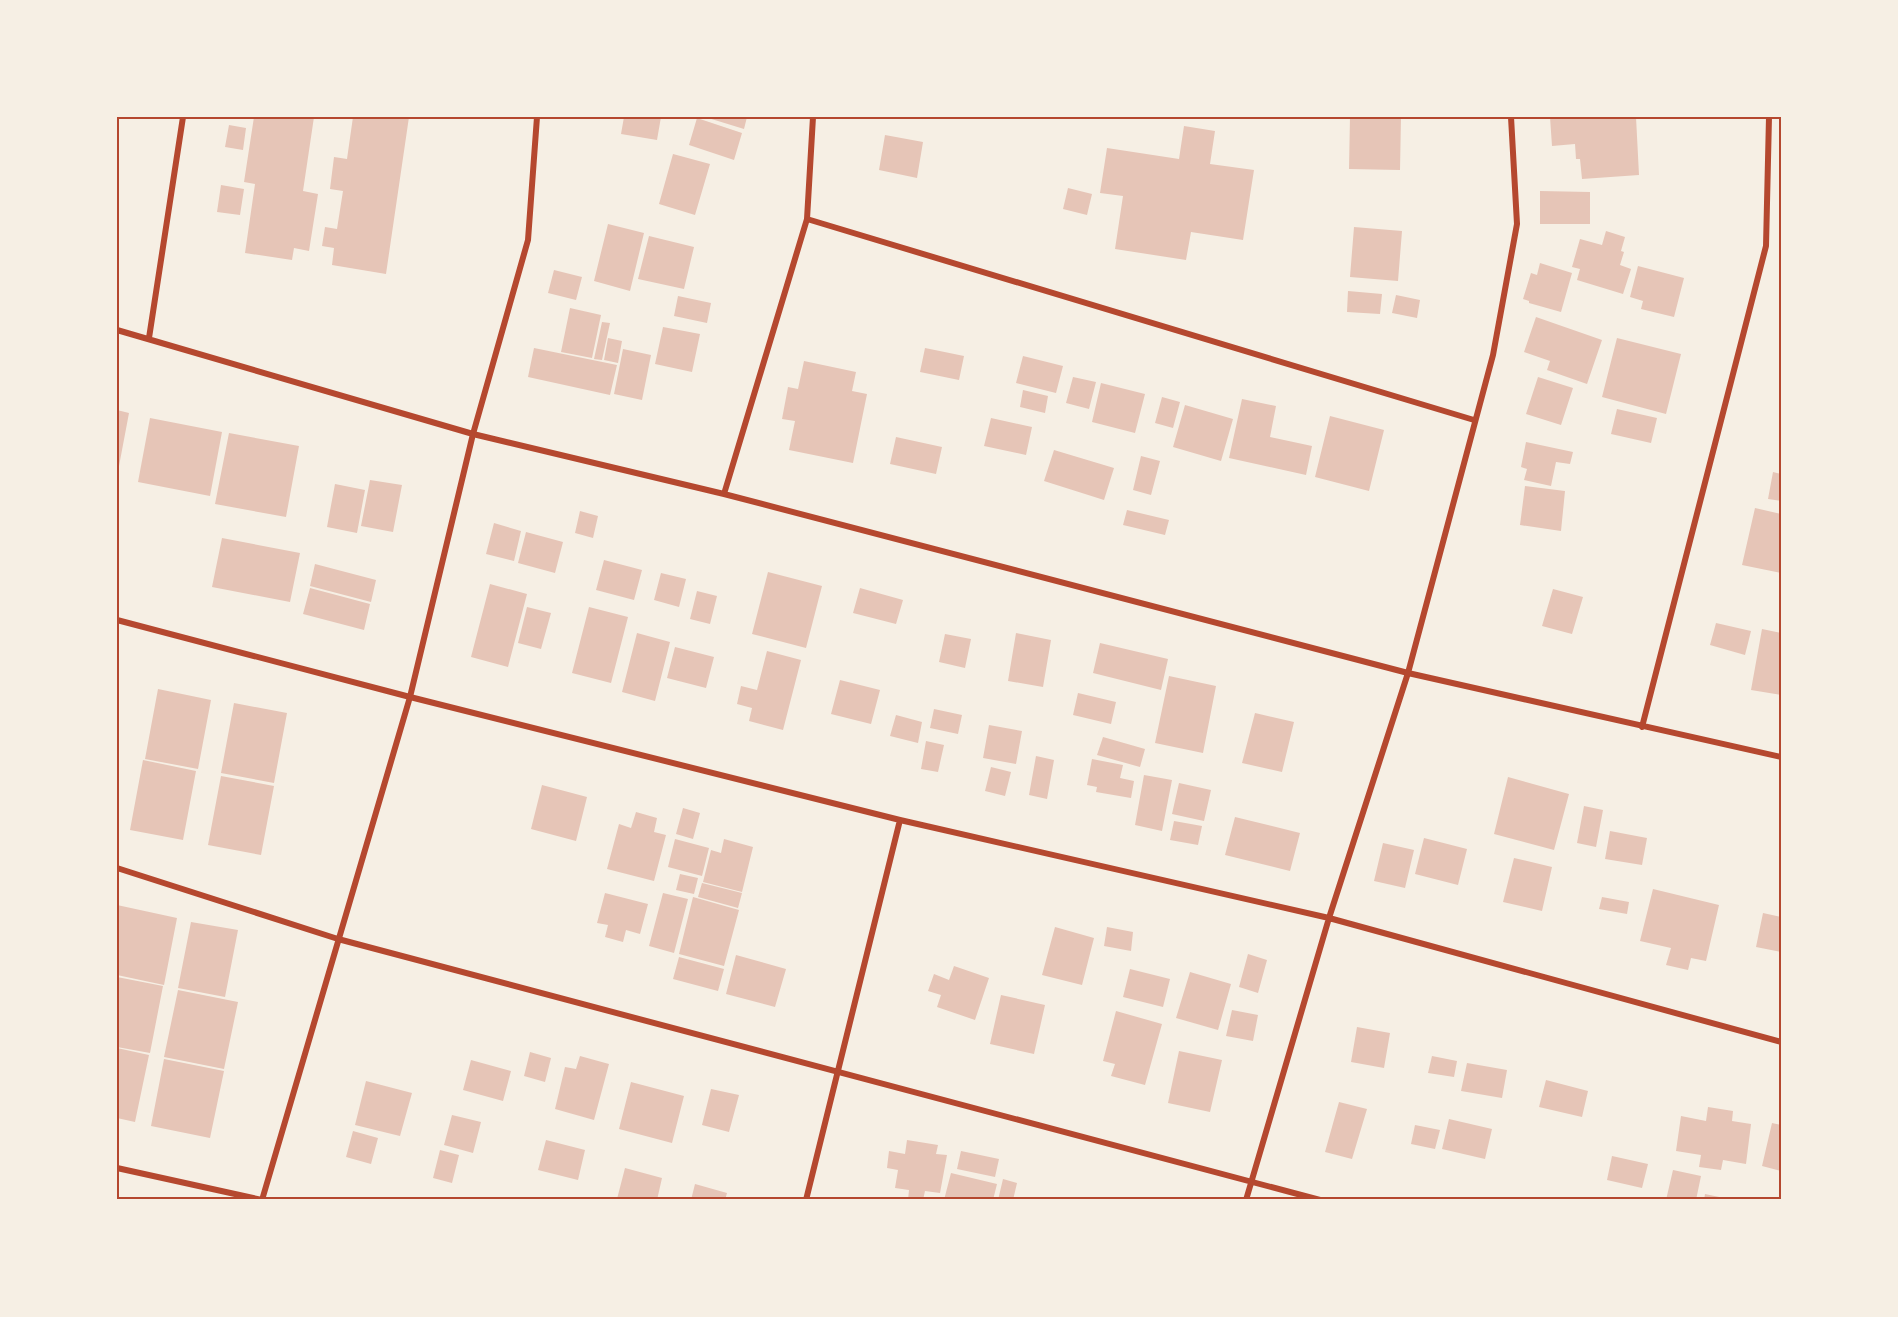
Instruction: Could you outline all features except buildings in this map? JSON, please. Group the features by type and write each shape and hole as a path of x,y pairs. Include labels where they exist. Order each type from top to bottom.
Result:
{"street":[{"path":"149,338 183,117"},
{"path":"117,1168 262,1200 410,697 473,434 528,240 537,117"},
{"path":"724,494 807,219 813,117"},
{"path":"1246,1200 1329,918 1408,673 1493,355 1517,224 1511,117"},
{"path":"1641,727 1766,246 1769,117"},
{"path":"807,219 1474,420"},
{"path":"117,330 473,434 724,494 1408,673 1781,757"},
{"path":"117,620 410,697 900,820 1329,918 1781,1042"},
{"path":"806,1200 900,820"},
{"path":"117,868 338,939 1320,1200"}]}
